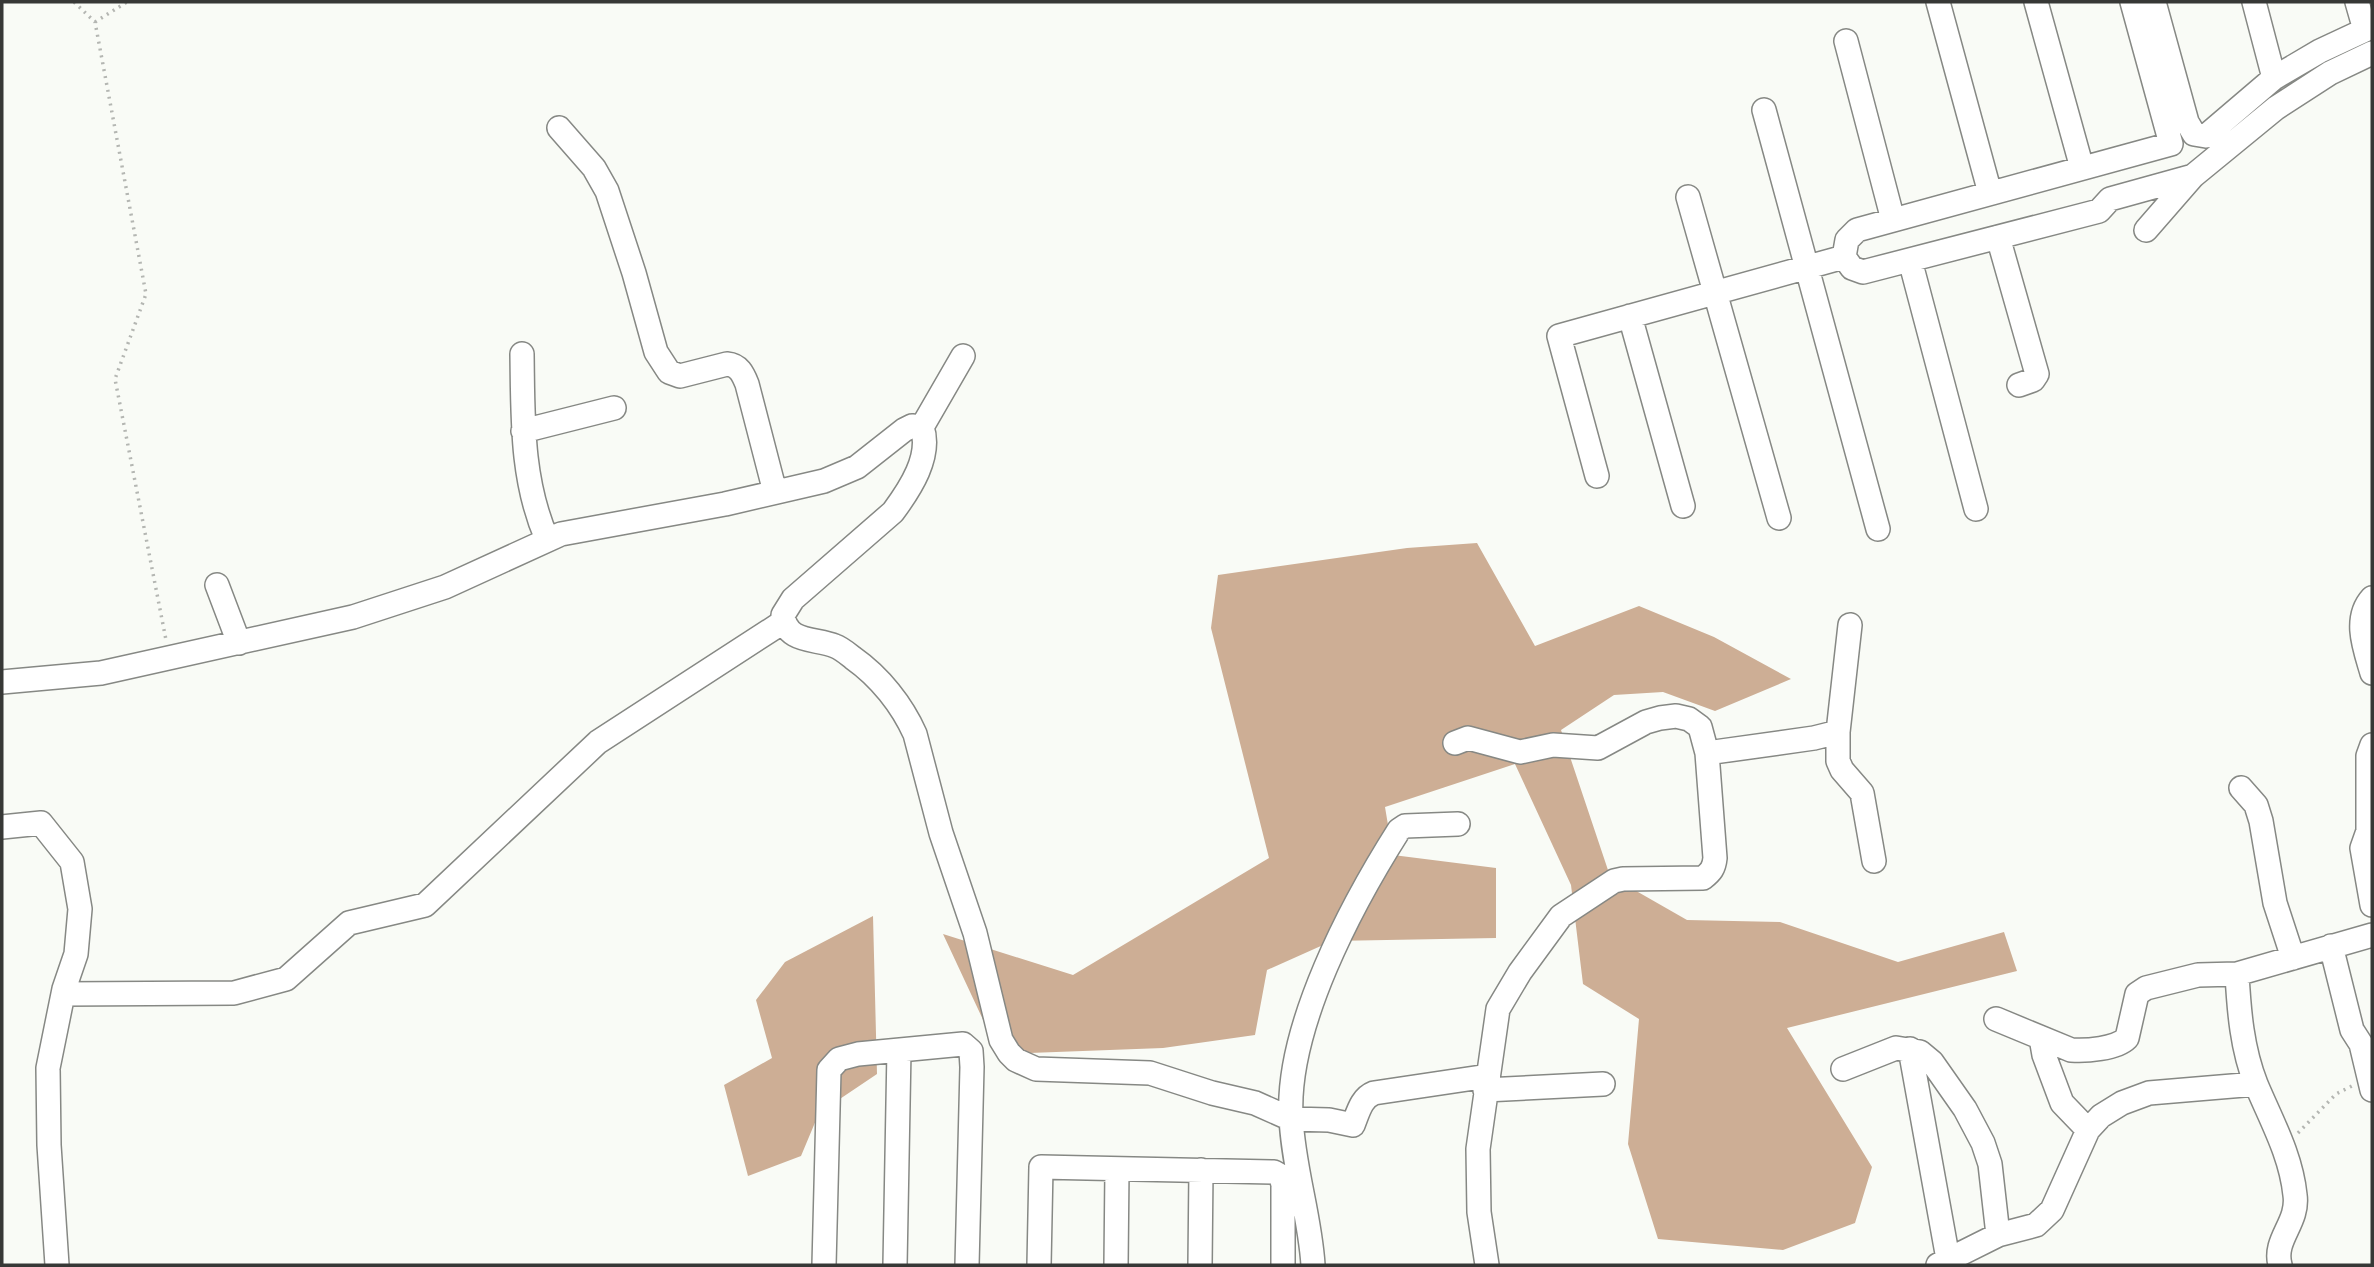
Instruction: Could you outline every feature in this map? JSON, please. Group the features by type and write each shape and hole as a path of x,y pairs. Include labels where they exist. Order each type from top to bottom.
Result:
{"street":[{"path":"1938,2 1990,193"},
{"path":"2036,2 2091,166 2110,199"},
{"path":"2132,2 2171,144 1857,230 1847,240 1844,257 1852,268 1863,272 2099,211 2110,199 2193,176"},
{"path":"2154,2 2187,122 2194,134 2206,135 2274,78 2320,51 2365,30 2357,2"},
{"path":"2254,2 2274,78"},
{"path":"1846,41 1893,220"},
{"path":"2146,230 2193,176 2276,108 2330,73 2372,53"},
{"path":"1764,110 1878,529"},
{"path":"559,128 594,168 607,191 635,273 656,352 664,367 680,376 727,364 741,370 775,492"},
{"path":"1688,197 1779,518"},
{"path":"1998,237 2037,374 2033,380 2019,385"},
{"path":"1597,476 1559,336 1844,257"},
{"path":"1910,260 1976,509"},
{"path":"1630,316 1683,506"},
{"path":"522,354 523,431 532,496 547,539"},
{"path":"963,356 922,428 926,439 921,465 900,503 793,599 783,615 783,622 790,633 811,642 834,645 856,659 897,701 908,719 915,734 941,834 975,933 1001,1040 1009,1054 1036,1069 1150,1073 1212,1093 1255,1103 1291,1119 1329,1120 1353,1125 1363,1101 1367,1095 1374,1093 1486,1083 1603,1084"},
{"path":"523,431 614,408"},
{"path":"2,682 101,673 239,643 284,630 353,617 445,587 547,539 571,531 725,504 824,481 857,467 904,430 912,426 922,428"},
{"path":"217,585 239,643"},
{"path":"2372,598 2365,605 2362,614 2362,634 2372,673"},
{"path":"64,994 234,993 286,979 349,923 425,905 598,742 783,622"},
{"path":"1850,625 1838,732 1838,761 1842,770 1862,793 1874,861"},
{"path":"1455,743 1468,738 1514,752 1553,746 1598,748 1646,722 1676,716 1689,719 1700,727 1707,753 1715,858 1714,868 1703,878 1619,879 1561,916 1520,972 1498,1009 1477,1166 1479,1212 1487,1265"},
{"path":"1707,753 1814,738 1838,732"},
{"path":"2372,746 2368,756 2368,831 2362,848 2372,905"},
{"path":"2241,788 2256,805 2261,821 2275,903 2293,958"},
{"path":"2,827 41,823 72,862 80,909 76,954 64,994 48,1068 49,1145 57,1265"},
{"path":"1313,1265 1291,1119 1293,1062 1319,982 1350,915 1399,830 1405,826 1458,824"},
{"path":"1996,1019 2071,1050 2081,1051 2122,1043 2127,1038 2137,994 2146,988 2198,975 2237,974 2372,935"},
{"path":"2332,946 2352,1030 2361,1044 2371,1086"},
{"path":"2237,974 2240,1022 2256,1084 2284,1147 2296,1203 2290,1226 2278,1247 2280,1265"},
{"path":"2041,1038 2044,1055 2062,1102 2088,1130"},
{"path":"824,1265 829,1070 839,1059 858,1054 963,1044 971,1051 967,1265"},
{"path":"1843,1069 1892,1049 1920,1052 1932,1062 1965,1109 1983,1143 1990,1164 1998,1235"},
{"path":"1910,1049 1943,1262 1998,1235 2036,1225 2052,1210 2088,1130 2101,1116 2130,1098 2256,1084"},
{"path":"895,1265 900,1050"},
{"path":"1038,1265 1041,1167 1274,1172 1281,1176 1283,1185 1283,1265"},
{"path":"1116,1265 1117,1168"},
{"path":"1199,1265 1201,1170"}],"path":[{"path":"74,2 95,22 146,294 115,379 169,659"},
{"path":"95,22 127,2"},
{"path":"2284,1147 2336,1094 2351,1086 2371,1086"}],"shaded area":[{"path":"1477,543 1535,646 1639,606 1714,637 1791,679 1715,711 1663,692 1614,695 1561,730 1610,876 1687,920 1780,922 1898,962 2004,932 2017,971 1787,1028 1872,1167 1855,1223 1783,1250 1658,1239 1628,1144 1639,1019 1583,984 1571,885 1515,764 1385,807 1393,855 1496,868 1496,938 1332,941 1267,970 1255,1035 1163,1048 999,1054 943,934 1073,975 1269,858 1211,628 1218,575 1407,548"},
{"path":"873,916 877,1074 819,1113 801,1156 748,1176 724,1085 772,1058 756,1000 785,962"}]}
